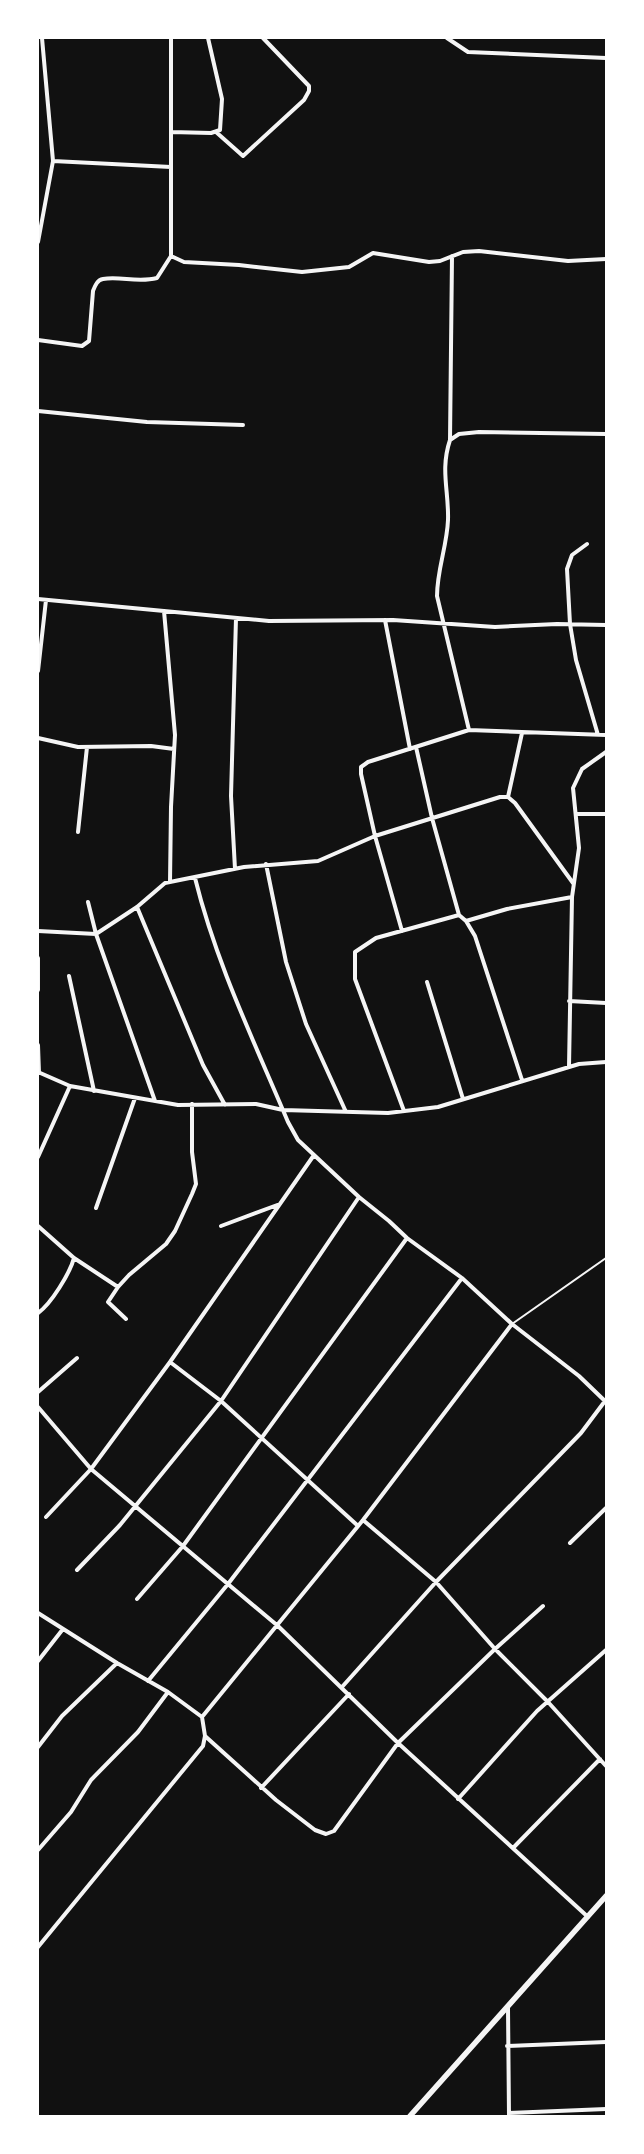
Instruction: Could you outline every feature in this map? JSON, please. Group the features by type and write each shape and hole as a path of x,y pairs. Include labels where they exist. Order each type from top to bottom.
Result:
{"main road":[{"path":"410,2116 606,1896"}],"street":[{"path":"38,242 53,161 42,38"},
{"path":"38,340 82,346 89,341 95,284 102,279 146,281 157,278 171,256 171,38"},
{"path":"171,132 216,132 220,130 222,98 208,38"},
{"path":"216,132 244,156 304,100 309,91 309,86 262,38"},
{"path":"447,38 468,52 606,58"},
{"path":"38,71 44,74"},
{"path":"53,161 171,168"},
{"path":"171,256 184,262 239,265 302,272 350,267 374,253 429,262 463,252 479,251 568,261 606,259"},
{"path":"452,256 450,440 447,449 444,478 448,519 437,578 436,596 445,625 470,730"},
{"path":"38,411 147,422 243,425"},
{"path":"450,440 459,434 479,432 606,434"},
{"path":"587,544 572,555 566,569 570,624 576,660 598,735"},
{"path":"38,599 268,621 385,620 495,627 606,624"},
{"path":"38,671 46,600"},
{"path":"164,611 175,735 170,882"},
{"path":"235,869 231,796 236,618"},
{"path":"385,620 410,749"},
{"path":"402,931 375,836 361,767 368,762 470,730 606,735"},
{"path":"508,797 522,733"},
{"path":"38,738 78,747 151,746 174,749"},
{"path":"78,832 87,747"},
{"path":"416,747 432,818 459,915 475,936 522,1080"},
{"path":"569,1067 572,897 579,848 573,788 582,769 606,752"},
{"path":"38,931 96,934 137,907 165,883 266,864 318,861 375,836 500,797 508,797 516,803 574,883"},
{"path":"577,814 606,814"},
{"path":"266,864 286,962 306,1024 346,1112"},
{"path":"195,878 203,911 221,966 282,1110 298,1140 359,1197 407,1238 462,1278 512,1324 579,1376 606,1402 581,1433 436,1582 342,1687"},
{"path":"466,922 507,909 572,897"},
{"path":"88,902 96,934 155,1101"},
{"path":"137,907 203,1065 225,1105"},
{"path":"404,1111 354,979 355,952 376,938 459,915"},
{"path":"38,958 38,990"},
{"path":"69,976 94,1091"},
{"path":"426,982 463,1099"},
{"path":"569,1001 606,1003"},
{"path":"38,1045 38,1073 70,1086 178,1105 256,1104 282,1110 346,1112 388,1113 438,1107 579,1064 606,1062"},
{"path":"38,1156 70,1086"},
{"path":"96,1208 135,1098"},
{"path":"126,1320 108,1302 129,1275 166,1244 175,1231 196,1184 192,1152 192,1104"},
{"path":"46,1517 91,1469 170,1362 314,1155"},
{"path":"77,1570 136,1505 221,1401 359,1197"},
{"path":"220,1226 280,1204"},
{"path":"38,1226 74,1258 118,1287"},
{"path":"137,1599 183,1546 407,1238"},
{"path":"38,1313 44,1309 74,1258"},
{"path":"148,1681 228,1584 462,1278"},
{"path":"202,1717 363,1520 512,1324"},
{"path":"38,1392 77,1358"},
{"path":"170,1362 221,1401 357,1525"},
{"path":"38,1407 91,1469 278,1626 398,1743 588,1916"},
{"path":"570,1543 606,1508"},
{"path":"363,1520 436,1582 495,1649 548,1702 606,1766"},
{"path":"205,1736 261,1788 314,1830 326,1834 334,1831 398,1743 495,1649 543,1606"},
{"path":"38,1613 117,1663 168,1692 202,1717 205,1736 202,1746 38,1945"},
{"path":"38,1661 63,1629"},
{"path":"458,1798 537,1711 606,1650"},
{"path":"38,1747 62,1716 117,1663"},
{"path":"38,1850 71,1812 91,1780 138,1732 168,1692"},
{"path":"261,1788 349,1694"},
{"path":"513,1848 600,1759"},
{"path":"508,2008 509,2115 606,2109"},
{"path":"507,2046 606,2042"}],"lane":[{"path":"512,1324 606,1258"}]}
